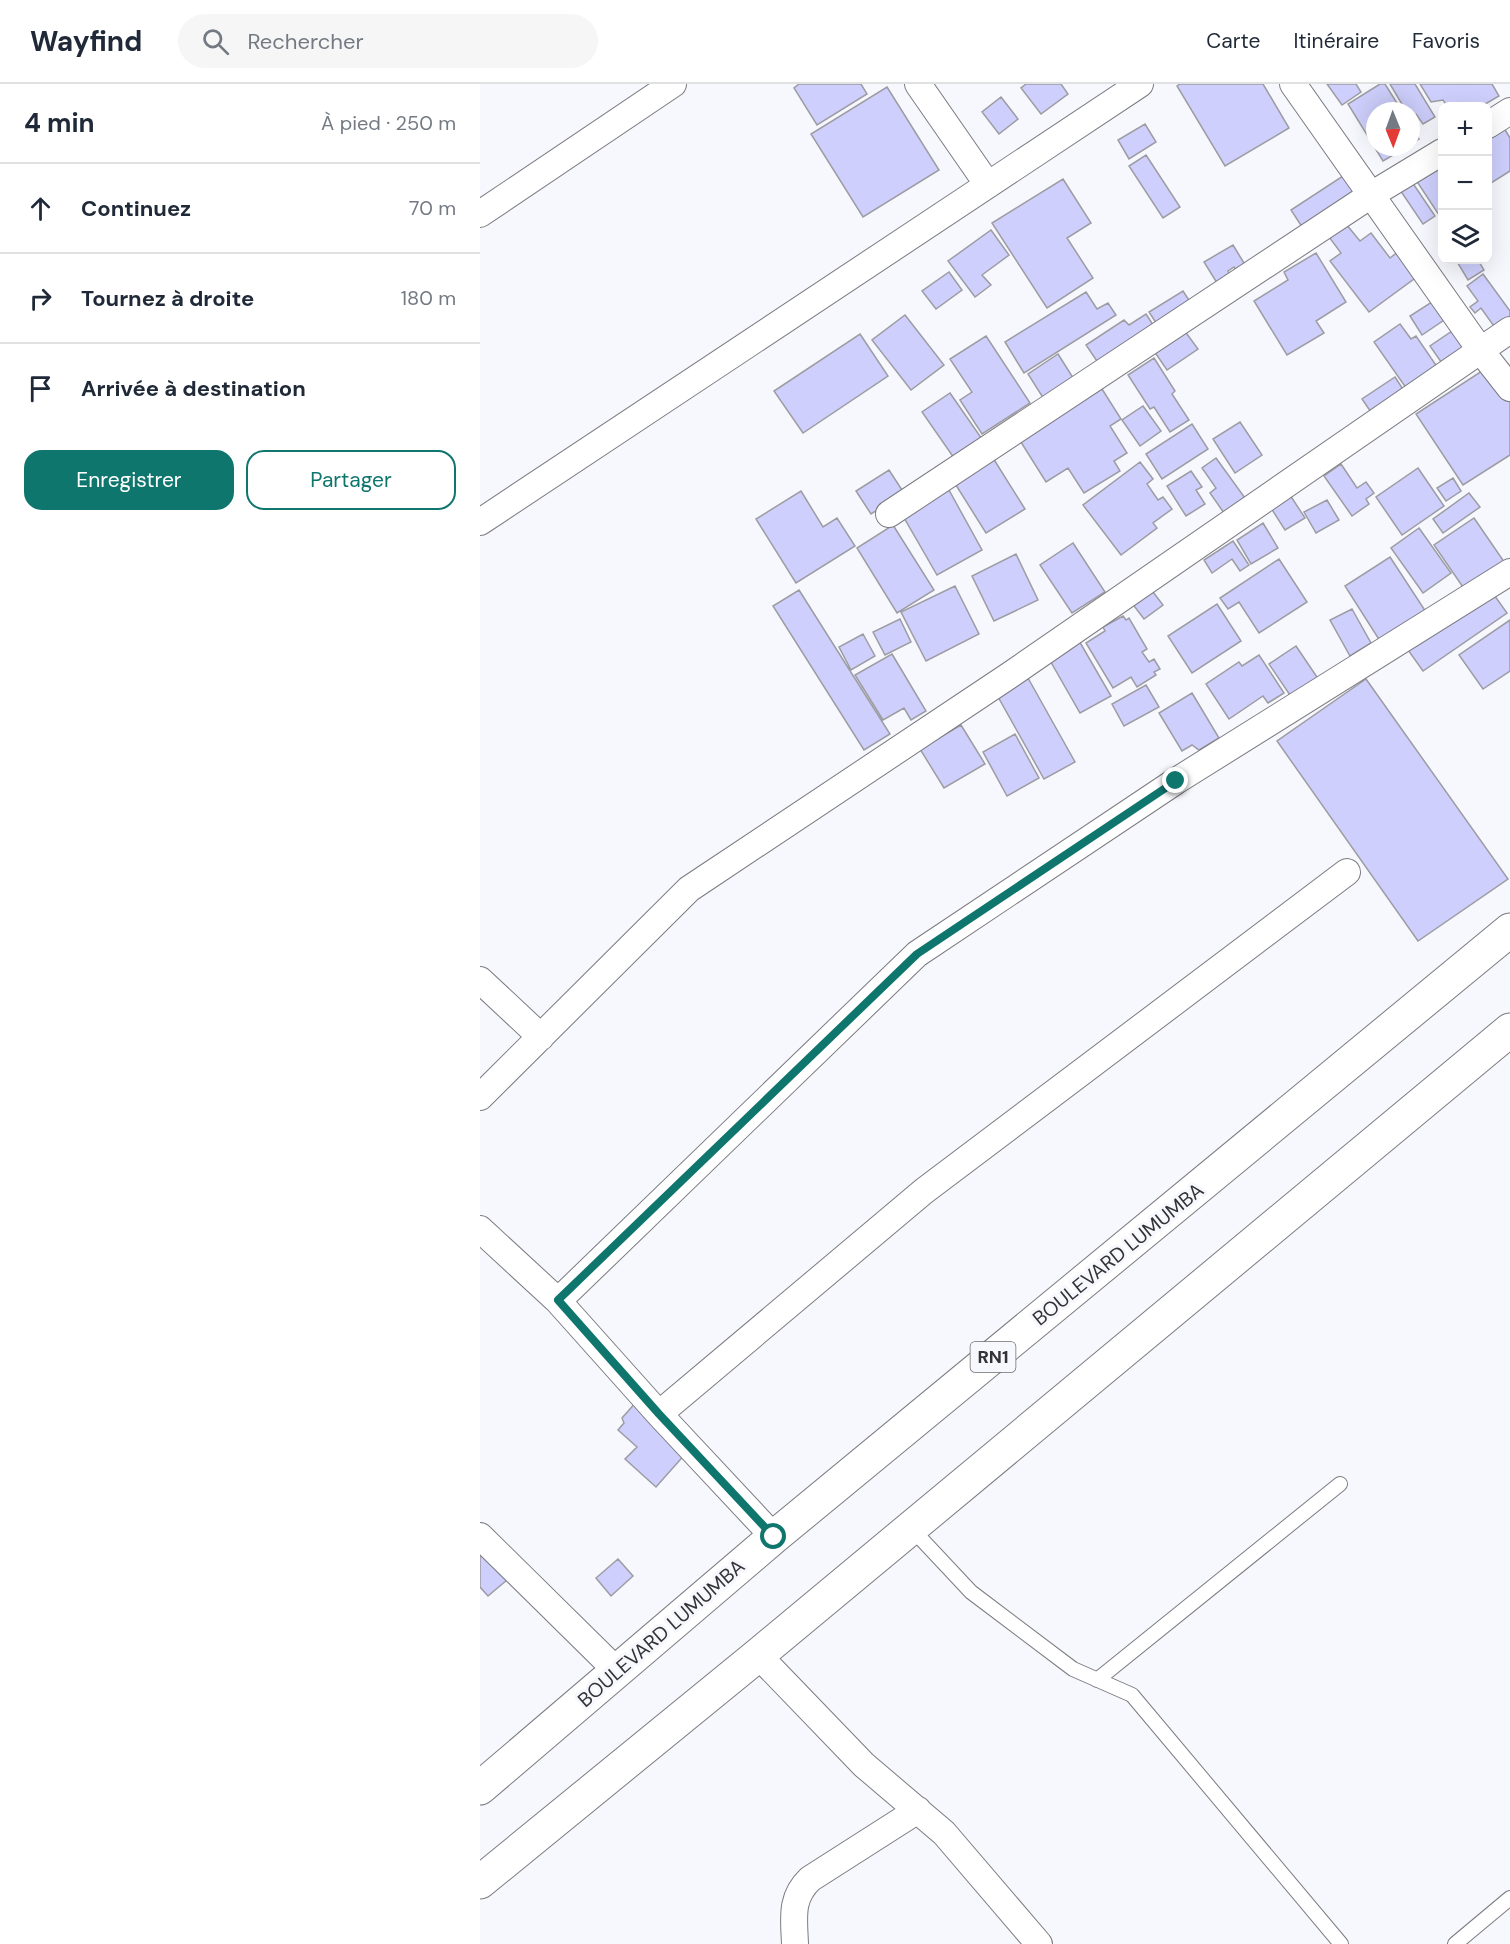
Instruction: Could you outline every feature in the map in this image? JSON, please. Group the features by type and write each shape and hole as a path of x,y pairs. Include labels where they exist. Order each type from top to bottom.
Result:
{"highway":[{"name":"BOULEVARD LUMUMBA","path":"480,1788 774,1537 1510,930"},
{"path":"480,1882 758,1655 1510,1030"}],"street":[{"path":"480,214 673,84"},
{"path":"918,84 988,185"},
{"path":"480,522 1140,84"},
{"path":"1293,84 1481,351 1510,388"},
{"path":"1492,122 1510,111"},
{"path":"889,514 1371,195 1438,155"},
{"path":"480,1097 689,889 1010,675 1510,330"},
{"path":"558,1300 917,954 1176,781 1510,572"},
{"path":"659,1414 924,1191 1347,872"},
{"path":"480,980 541,1037"},
{"path":"480,1229 558,1300 659,1414 774,1537"},
{"path":"480,1536 617,1671"},
{"path":"758,1655 864,1765 944,1833 1039,1944"},
{"path":"795,1944 794,1909 800,1889 810,1879 918,1810"}],"lane":[{"path":"1097,1680 1340,1484"},
{"path":"911,1528 971,1592 1073,1669 1132,1695 1341,1944"},
{"path":"1455,1944 1510,1898"}],"building":[{"path":"799,84 861,84 867,94 817,125 794,88"},
{"path":"1026,84 1061,84 1068,94 1041,114 1021,88"},
{"path":"1180,84 1263,84 1289,128 1225,166 1177,86"},
{"path":"1327,84 1356,84 1361,92 1342,105"},
{"path":"1380,84 1385,84 1396,102 1366,102 1366,133 1348,104"},
{"path":"1390,84 1415,84 1435,117 1423,124 1420,120 1420,102 1401,102"},
{"path":"1420,84 1492,84 1499,96 1489,102 1444,102 1443,100 1431,102"},
{"path":"887,87 939,170 863,217 811,134"},
{"path":"1001,97 1018,119 999,134 982,112"},
{"path":"1501,123 1510,138 1510,171 1492,182 1492,156 1492,129"},
{"path":"1145,124 1156,142 1129,159 1118,140"},
{"path":"1146,155 1180,207 1163,218 1129,166"},
{"path":"1380,156 1392,156 1383,161"},
{"path":"1438,162 1438,213 1414,177"},
{"path":"1349,172 1365,195 1306,233 1291,210"},
{"path":"1063,179 1091,223 1067,238 1093,278 1047,308 992,223"},
{"path":"1410,179 1435,216 1423,224 1398,187"},
{"path":"1346,224 1360,241 1371,233 1390,258 1399,251 1418,276 1369,312 1330,261 1341,253 1329,237"},
{"path":"991,230 1009,255 982,275 991,285 975,297 948,261"},
{"path":"1233,245 1247,268 1238,273 1234,267 1228,271 1230,275 1217,283 1204,262"},
{"path":"1316,253 1346,302 1316,321 1324,333 1287,355 1254,301 1288,280 1284,272"},
{"path":"1458,264 1480,264 1484,270 1468,280"},
{"path":"949,272 962,290 936,309 922,291"},
{"path":"1483,274 1510,311 1510,319 1496,329 1481,308 1475,313 1470,307 1478,301 1467,286"},
{"path":"1183,291 1194,308 1160,329 1149,312"},
{"path":"1086,292 1097,309 1108,303 1116,315 1024,373 1005,342"},
{"path":"1438,298 1450,316 1422,335 1410,316"},
{"path":"1146,314 1157,331 1101,367 1086,345 1124,320 1129,325"},
{"path":"905,315 944,365 911,390 872,340"},
{"path":"1400,324 1411,339 1416,336 1442,374 1411,395 1374,342"},
{"path":"1458,327 1474,350 1446,369 1430,346"},
{"path":"1184,330 1198,349 1167,370 1154,351"},
{"path":"860,334 888,376 803,433 774,391"},
{"path":"986,336 1030,403 982,434 960,400 972,392 950,359"},
{"path":"1058,354 1077,384 1047,404 1028,374"},
{"path":"1154,358 1175,391 1172,394 1189,420 1170,432 1154,407 1150,409 1128,375"},
{"path":"1488,367 1510,401 1510,455 1463,485 1416,414"},
{"path":"1395,377 1408,397 1375,418 1362,399"},
{"path":"1102,389 1121,419 1110,426 1127,453 1114,461 1120,471 1084,493 1068,468 1046,482 1019,439"},
{"path":"950,393 982,439 954,458 922,412"},
{"path":"1143,406 1161,431 1140,446 1122,420"},
{"path":"1240,422 1262,455 1235,473 1213,439"},
{"path":"1192,424 1208,449 1162,479 1146,454"},
{"path":"993,458 1025,509 986,533 954,482"},
{"path":"1216,458 1245,498 1224,513 1210,493 1216,488 1202,468"},
{"path":"1140,462 1153,479 1147,484 1158,500 1163,497 1172,509 1153,523 1157,528 1121,555 1083,505"},
{"path":"1341,464 1357,488 1366,482 1374,493 1366,499 1369,504 1352,516 1324,476"},
{"path":"1418,468 1444,506 1402,535 1376,497"},
{"path":"889,470 904,493 871,514 856,491"},
{"path":"1191,471 1202,487 1196,490 1205,504 1186,516 1167,486"},
{"path":"1453,478 1461,491 1446,501 1437,488"},
{"path":"949,490 982,550 937,575 903,516"},
{"path":"801,491 823,527 837,518 855,546 796,583 756,519"},
{"path":"1469,493 1480,507 1443,533 1433,519"},
{"path":"1290,495 1305,518 1285,530 1271,508"},
{"path":"1327,500 1339,520 1316,533 1304,512"},
{"path":"1474,518 1507,566 1467,593 1434,545"},
{"path":"1263,523 1278,548 1251,564 1237,540"},
{"path":"893,525 934,590 897,613 857,548"},
{"path":"1419,528 1451,573 1423,593 1391,548"},
{"path":"1233,541 1249,565 1240,571 1232,559 1212,573 1204,560"},
{"path":"1073,543 1105,592 1072,613 1040,565"},
{"path":"1016,554 1038,600 994,621 972,576"},
{"path":"1390,557 1426,612 1380,641 1345,586"},
{"path":"1279,559 1307,602 1259,633 1239,602 1228,609 1220,598"},
{"path":"955,586 979,634 926,661 901,612"},
{"path":"1150,588 1163,605 1144,619 1131,602"},
{"path":"799,590 890,734 864,750 773,606"},
{"path":"1492,592 1507,613 1423,671 1408,650"},
{"path":"1217,604 1241,641 1192,673 1168,636"},
{"path":"1352,609 1371,643 1350,656 1330,620"},
{"path":"1123,616 1126,620 1129,618 1147,649 1142,652 1149,662 1154,659 1160,669 1154,672 1156,675 1137,687 1131,677 1113,688 1086,643 1105,631 1103,627"},
{"path":"900,619 911,642 885,655 873,632"},
{"path":"1510,620 1510,671 1483,689 1459,655"},
{"path":"863,634 875,656 851,670 839,647"},
{"path":"1078,639 1111,696 1080,713 1048,657"},
{"path":"1296,646 1321,683 1294,701 1269,664"},
{"path":"892,654 926,711 911,720 904,708 883,720 855,675"},
{"path":"1259,655 1284,693 1268,703 1263,696 1229,719 1206,684 1239,662 1242,666"},
{"path":"1028,678 1075,762 1044,779 997,695"},
{"path":"1366,679 1508,879 1418,941 1277,741"},
{"path":"1146,685 1159,707 1124,726 1112,704"},
{"path":"1192,693 1219,738 1199,750 1192,745 1182,751 1159,713"},
{"path":"961,725 985,764 944,788 920,749"},
{"path":"1015,734 1039,778 1007,796 983,752"},
{"path":"637,1401 687,1452 656,1487 625,1459 637,1447 618,1430 624,1423 622,1418"},
{"path":"483,1553 507,1580 488,1596 480,1587 480,1556"},
{"path":"618,1559 633,1576 611,1596 596,1578"}],"route":[{"path":"774,1537 659,1414 558,1300 917,954 1176,781"}]}
